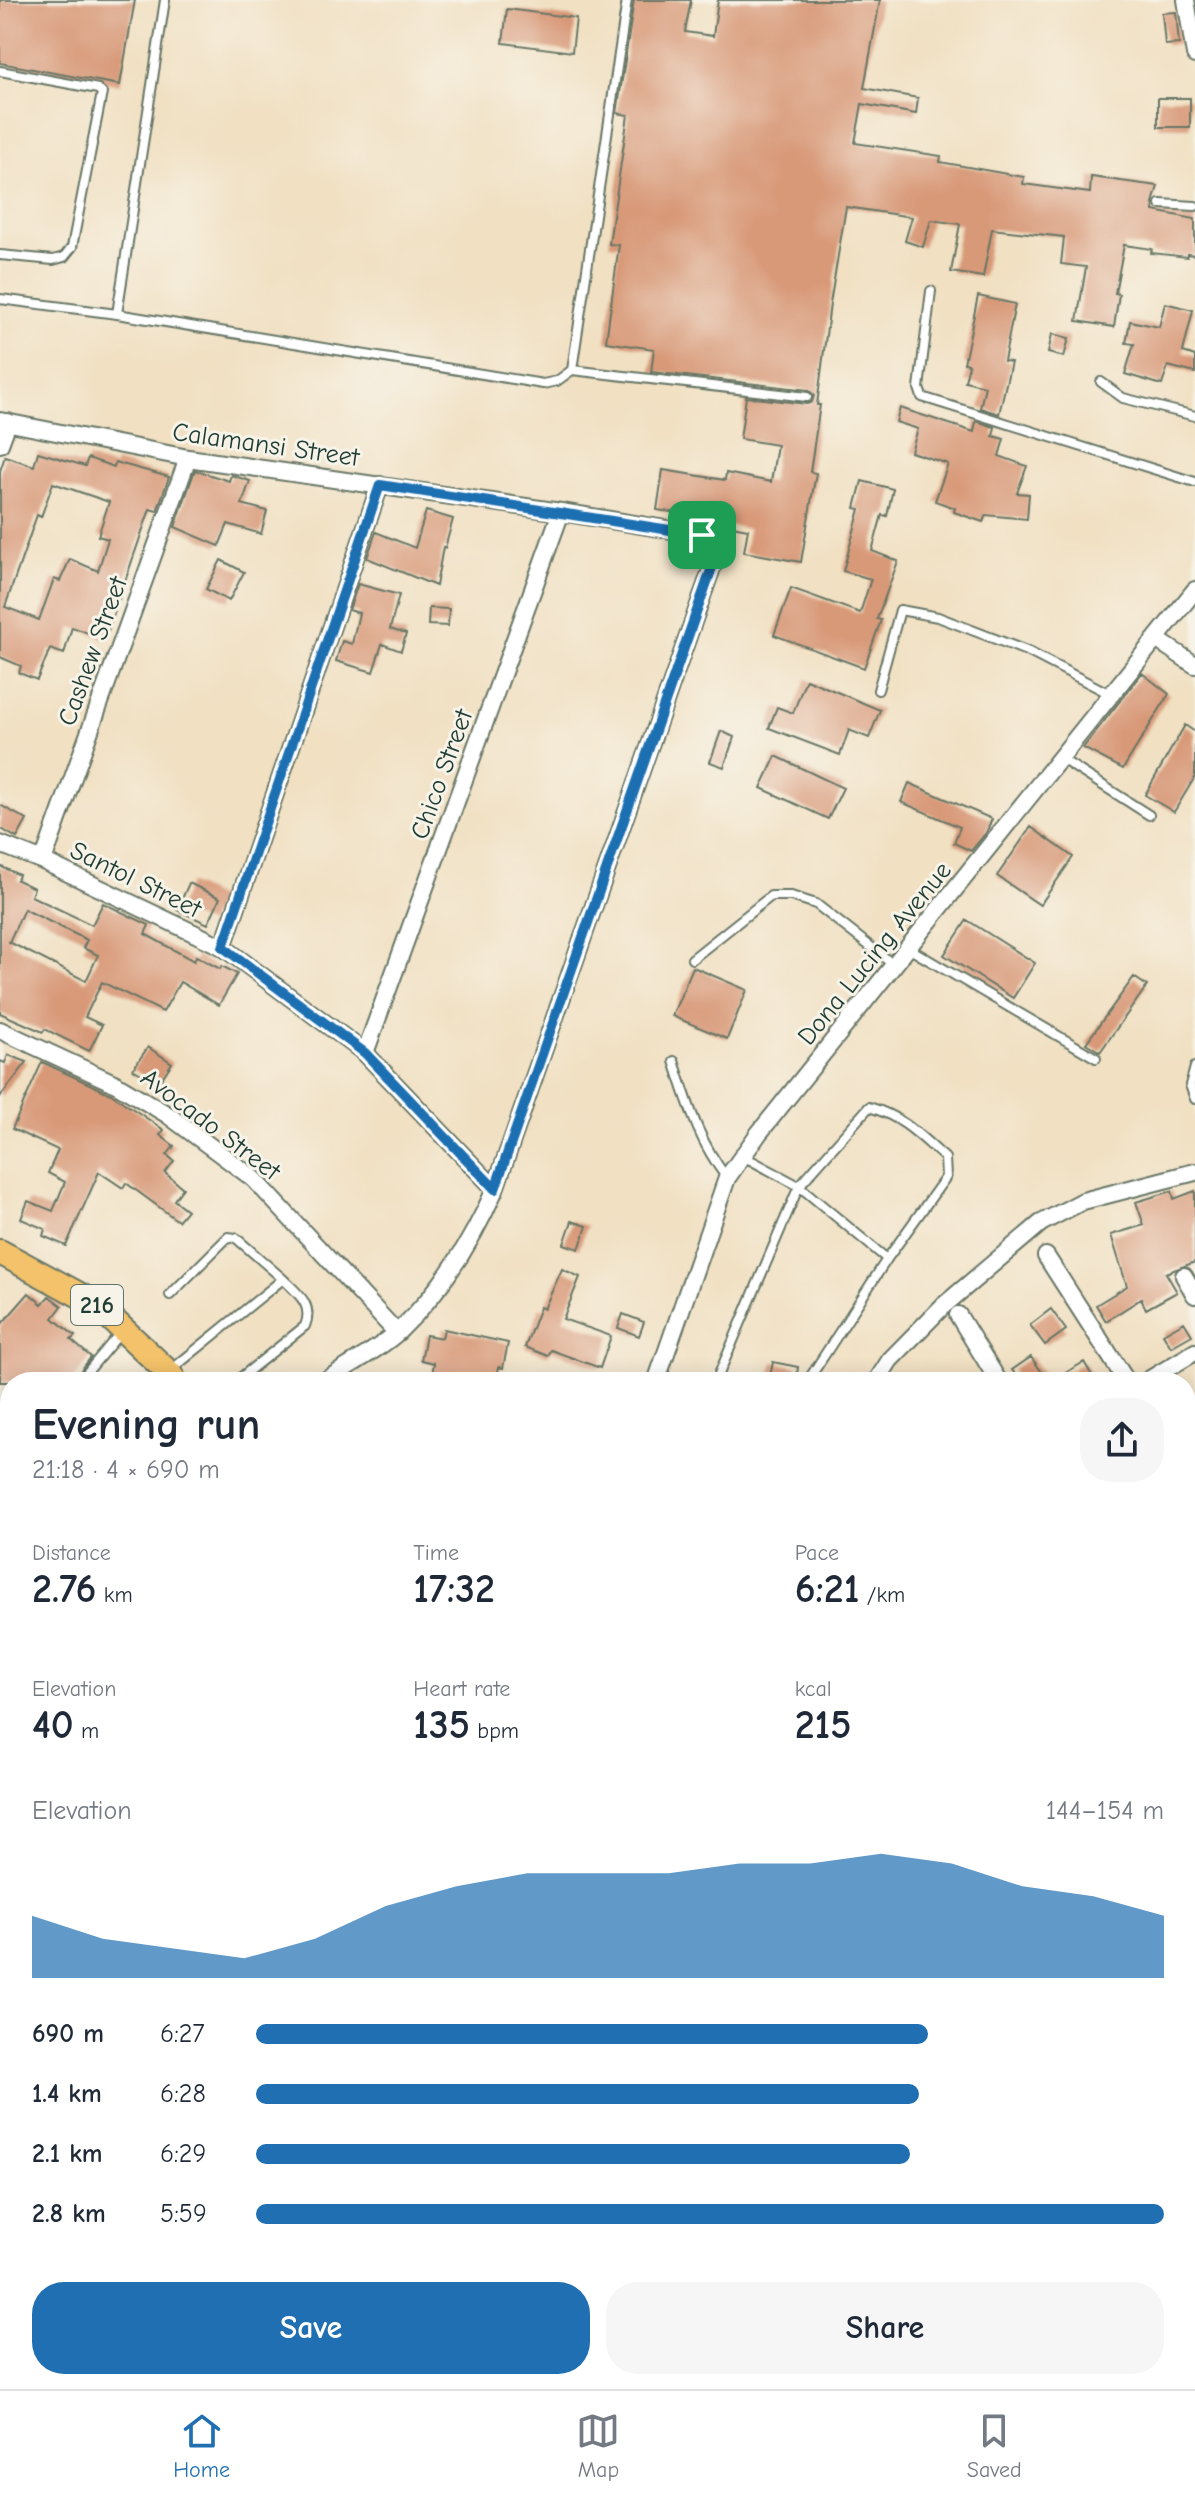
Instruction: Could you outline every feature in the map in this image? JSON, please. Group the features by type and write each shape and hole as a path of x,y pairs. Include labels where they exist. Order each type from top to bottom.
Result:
{"main road":[{"name":"216","path":"0,1252 96,1304 167,1372"}],"street":[{"path":"1186,0 1195,55"},
{"path":"0,444 4,421"},
{"name":"Calamansi Street","path":"4,421 188,458 702,535 715,543 715,559 495,1189"},
{"name":"Cashew Street","path":"43,861 188,458"},
{"path":"223,947 380,485"},
{"name":"Chico Street","path":"365,1053 561,512"},
{"name":"Dona Lucing Avenue","path":"659,1372 727,1178 1195,590"},
{"path":"1156,639 1195,665"},
{"name":"Santol Street","path":"0,844 43,861 223,947 365,1053 495,1189"},
{"name":"Avocado Street","path":"0,1030 116,1084 168,1115 254,1179 397,1333"},
{"path":"882,1372 890,1360 943,1306 1041,1223 1083,1201 1195,1172"},
{"path":"338,1372 397,1333 436,1292 479,1225 495,1189"},
{"path":"1046,1256 1121,1372"},
{"path":"1184,1276 1195,1295"},
{"path":"958,1315 993,1372"},
{"path":"1162,1372 1195,1352"}],"lane":[{"path":"117,314 165,0"},
{"path":"572,370 627,0"},
{"path":"0,71 98,89 102,93 72,247 64,257 53,260 0,255"},
{"path":"1160,204 1195,206"},
{"path":"931,291 919,388 922,397 1195,482"},
{"path":"0,299 117,314 543,384 557,381 572,370 807,397"},
{"path":"1101,382 1123,398 1195,416"},
{"path":"878,690 900,610 938,617 1029,652 1111,694"},
{"path":"1060,758 1149,815"},
{"path":"692,959 771,896 791,896 816,904 896,966"},
{"path":"910,949 1096,1058"},
{"path":"674,1061 697,1130 708,1153 727,1178"},
{"path":"1195,1067 1190,1085 1195,1099"},
{"path":"720,1372 799,1186 869,1107 903,1120 945,1158 946,1177 887,1259 814,1372"},
{"path":"743,1156 799,1186 887,1259"},
{"path":"170,1295 228,1237 236,1238 304,1299 308,1309 305,1326 248,1372"},
{"path":"178,1372 283,1279"},
{"path":"87,1372 123,1329"}],"building":[{"path":"0,0 135,0 120,85 0,63"},
{"path":"634,0 691,0 685,32 713,36 718,0 880,0 864,88 918,98 916,114 862,104 855,143 941,156 940,162 1024,177 1023,184 1090,193 1091,177 1158,186 1154,211 1195,219 1195,255 1151,253 1152,249 1124,245 1115,293 1119,294 1114,327 1077,321 1086,267 1061,264 1064,237 992,229 983,277 951,272 960,224 931,220 923,247 905,241 912,217 846,207 817,405 820,405 810,472 816,473 801,562 744,552 748,529 716,523 717,519 657,510 663,470 725,480 726,473 771,482 777,445 740,439 746,397 807,404 812,402 814,395 808,390 651,372 654,349 606,342 619,245 609,244 628,115 617,113"},
{"path":"507,9 576,18 572,52 503,43"},
{"path":"1176,12 1179,44 1165,45 1162,13"},
{"path":"1158,98 1190,98 1190,127 1158,127"},
{"path":"978,296 1015,304 1004,361 1011,362 999,414 980,408 985,386 965,381 969,364 964,363"},
{"path":"1165,303 1193,310 1183,352 1195,356 1195,373 1168,366 1162,385 1125,374 1134,344 1126,343 1130,321 1159,327"},
{"path":"1052,334 1069,338 1064,357 1048,353"},
{"path":"900,408 974,432 976,421 995,427 993,436 1004,439 999,456 1027,466 1017,493 1029,494 1027,519 986,515 983,522 954,512 955,508 935,501 948,464 911,452 918,429 896,422"},
{"path":"38,452 85,466 88,458 114,467 115,462 169,477 157,511 150,509 105,639 72,627 64,654 50,649 37,680 19,673 21,666 0,657 0,471 5,456 34,466","holes":["53,483 109,502 98,536 108,539 98,571 70,559 60,581 54,579 39,620 5,607 37,515 41,517"]},
{"path":"195,470 229,481 231,475 250,481 242,504 267,511 261,534 228,524 219,546 175,527"},
{"path":"862,481 893,489 887,516 882,515 872,551 898,561 877,619 881,620 864,668 774,635 791,588 860,613 871,579 843,571 860,509 855,508"},
{"path":"426,511 453,519 443,547 436,586 367,558 376,532 415,548"},
{"path":"221,560 244,572 229,601 206,589"},
{"path":"358,584 399,595 390,629 406,634 401,651 382,644 373,672 336,661 342,641 352,644 359,613 349,610"},
{"path":"429,608 449,609 448,626 428,625"},
{"path":"1142,673 1169,694 1123,769 1083,748"},
{"path":"806,679 880,710 869,738 849,730 840,755 769,728 777,707 793,713"},
{"path":"1185,725 1195,732 1195,777 1174,812 1145,795"},
{"path":"721,731 734,737 724,767 710,762"},
{"path":"776,756 843,788 828,819 761,788"},
{"path":"909,783 992,819 986,833 971,851 954,843 960,827 901,802"},
{"path":"0,805 27,820 17,838 0,828"},
{"path":"1031,827 1073,857 1040,905 997,876"},
{"path":"0,866 19,875 17,880 34,888 31,896 92,925 103,903 149,925 145,934 194,961 196,956 237,974 219,1005 180,982 163,1012 102,982 85,1017 102,1025 89,1051 45,1029 43,1032 0,1013","holes":["24,909 87,940 83,948 98,955 86,981 9,942"]},
{"path":"189,883 220,898 208,924 177,910"},
{"path":"967,920 1035,963 1013,998 944,955"},
{"path":"693,967 747,990 727,1039 672,1016"},
{"path":"1134,977 1147,986 1100,1052 1086,1043"},
{"path":"148,1047 172,1063 158,1084 133,1069"},
{"path":"8,1055 27,1062 0,1097 0,1061 5,1063"},
{"path":"42,1062 111,1094 164,1130 160,1135 174,1146 167,1155 174,1161 165,1173 183,1188 174,1200 187,1210 178,1221 126,1183 123,1188 99,1172 66,1246 43,1236 45,1229 21,1219 28,1201 53,1211 65,1182 48,1173 58,1150 12,1129"},
{"path":"1172,1191 1174,1199 1195,1191 1195,1262 1166,1273 1177,1292 1146,1309 1141,1299 1106,1321 1096,1305 1127,1286 1111,1235 1144,1225 1136,1202"},
{"path":"572,1221 587,1226 579,1249 564,1244"},
{"path":"562,1269 580,1277 563,1319 611,1336 600,1368 551,1350 548,1356 525,1347 540,1307 544,1309"},
{"path":"29,1293 42,1304 49,1296 62,1306 53,1318 75,1336 71,1340 91,1357 80,1372 0,1372 0,1326"},
{"path":"1051,1309 1066,1330 1045,1345 1030,1325"},
{"path":"623,1314 644,1322 639,1336 618,1328"},
{"path":"1184,1322 1192,1335 1171,1347 1163,1334"},
{"path":"444,1329 508,1343 503,1368 499,1367 498,1372 432,1372 434,1363 421,1360 426,1335 442,1338"},
{"path":"1031,1357 1042,1372 1014,1372 1012,1370"},
{"path":"773,1362 798,1367 797,1372 771,1372"},
{"path":"1084,1362 1090,1372 1067,1372"}],"route":[{"path":"380,485 702,535 715,543 715,559 495,1189 365,1053 223,947 380,485"}]}
